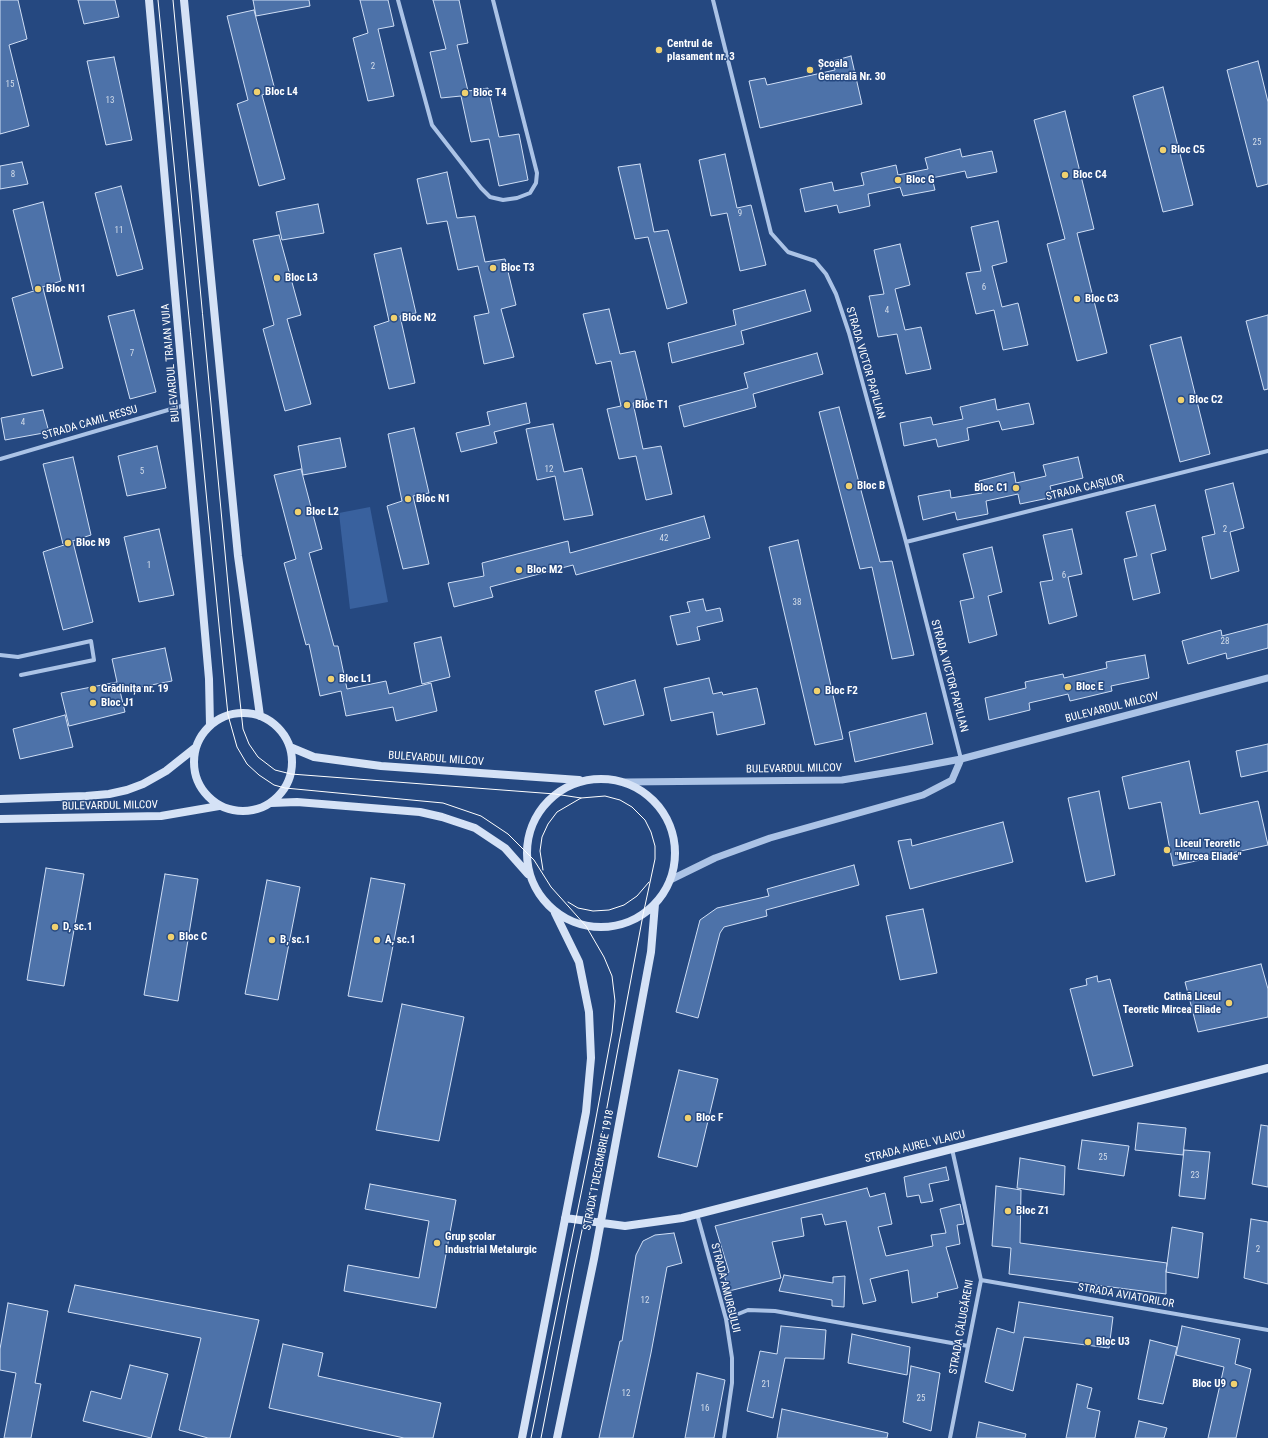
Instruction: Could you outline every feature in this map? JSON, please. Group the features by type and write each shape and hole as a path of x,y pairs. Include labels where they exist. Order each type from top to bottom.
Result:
{"main road":[{"name":"BULEVARDUL TRAIAN VUIA","path":"149,0 209,679 210,725"},
{"path":"184,0 238,556 260,716"},
{"path":"242,712 260,716 274,723 284,734 290,747 292,760 291,774 285,788 271,803 259,809 245,812 232,811 219,806 206,795 197,781 193,765 195,748 203,732 210,725 228,715 242,712"},
{"name":"BULEVARDUL MILCOV","path":"290,747 314,757 381,766 582,781"},
{"name":"BULEVARDUL MILCOV","path":"0,799 93,795 127,790 143,784 166,771 195,748"},
{"path":"528,874 525,850 528,834 534,819 543,805 555,794 582,781 605,779 625,782 640,790 654,801 665,814 672,830 675,846 675,864 670,880 655,904 642,915 625,923 606,927 586,926 570,921 555,913"},
{"path":"271,803 320,804 420,812 442,817 475,828 505,848 528,874 555,913 579,962 589,1012 591,1058 586,1112 522,1438"},
{"name":"BULEVARDUL MILCOV","path":"0,819 161,816 219,806"},
{"name":"STRADA 1 DECEMBRIE 1918","path":"557,1438 600,1224 651,952 655,904"},
{"name":"STRADA AUREL VLAICU","path":"565,1218 600,1224 625,1226 697,1214 1268,1068"}],"street":[{"path":"398,0 432,125 481,188 490,197 503,200 517,198 530,193 536,183 537,173 535,161 522,119 493,0"},
{"name":"STRADA VICTOR PAPILIAN","path":"712,0 771,233 788,252 815,261 826,274 836,294 849,333 906,542 961,759"},
{"name":"STRADA CAMIL RESSU","path":"0,459 185,405"},
{"name":"STRADA CAIȘILOR","path":"906,542 1268,451"},
{"path":"0,655 18,657 91,641 94,660 21,675"},
{"name":"BULEVARDUL MILCOV","path":"625,782 842,780 961,759 1268,678"},
{"path":"670,880 715,858 770,838 923,795 952,780 961,759"},
{"name":"STRADA CĂLUGĂRENI","path":"950,1438 981,1280 952,1149"},
{"name":"STRADA AMURGULUI","path":"697,1214 726,1320 732,1358 732,1376 724,1438"},
{"name":"STRADA AVIATORILOR","path":"981,1280 1268,1330"},
{"path":"726,1320 748,1310 775,1311 968,1346"}],"shaded area":[{"path":"370,507 388,602 350,609 339,513"}],"building":[{"path":"0,0 18,0 27,39 9,45 29,126 0,134"},
{"path":"78,0 115,0 119,17 84,24"},
{"path":"253,0 309,0 310,6 256,16"},
{"path":"360,0 388,0 394,26 378,29 394,96 368,101 353,38 368,33"},
{"name":"Bloc T4","path":"433,0 459,0 468,43 457,45 468,91 488,88 499,137 519,134 528,180 499,186 489,139 471,142 461,96 441,98 430,52 446,49"},
{"name":"Bloc L4","path":"254,10 275,90 262,95 285,179 259,186 237,104 248,100 227,16"},
{"path":"851,56 862,104 760,128 749,81 765,78 767,85 835,70 833,61"},
{"path":"114,57 132,140 106,145 87,61"},
{"path":"1258,61 1268,102 1268,184 1257,187 1227,70"},
{"name":"Bloc C5","path":"1163,87 1193,205 1163,212 1133,96"},
{"path":"1065,111 1094,229 1077,233 1107,353 1077,361 1047,244 1065,239 1034,120"},
{"name":"Bloc G","path":"960,149 962,157 992,151 997,172 967,178 965,171 932,178 935,190 903,196 900,187 868,194 870,206 839,213 837,205 805,212 800,189 832,182 834,191 864,185 861,173 896,165 898,175 928,169 925,158"},
{"path":"725,154 737,208 751,205 766,265 740,271 727,213 711,216 699,160"},
{"path":"22,162 28,184 0,189 0,166"},
{"path":"640,164 654,232 668,230 687,303 667,309 648,237 635,239 618,167"},
{"name":"Bloc T3","path":"447,172 457,218 475,216 485,262 505,259 516,305 501,309 514,357 484,364 474,316 489,313 478,266 458,270 447,221 427,224 417,179"},
{"path":"121,186 143,269 117,276 95,193"},
{"path":"43,202 61,281 33,290 13,210"},
{"path":"318,204 324,233 282,240 276,212"},
{"path":"998,221 1007,262 992,266 1002,307 1018,303 1028,345 1003,350 994,310 976,314 966,273 981,271 971,227"},
{"name":"Bloc L3","path":"279,235 301,315 287,319 311,404 285,411 263,329 274,325 253,240"},
{"path":"900,244 910,285 895,289 905,330 921,327 931,369 906,374 897,334 878,337 869,296 884,294 874,250"},
{"name":"Bloc N2","path":"401,248 416,313 400,316 415,383 389,389 374,326 389,321 374,254"},
{"path":"43,288 63,368 32,376 12,298"},
{"path":"805,290 811,311 741,331 744,344 672,363 668,343 736,325 733,310"},
{"name":"Bloc T1","path":"609,309 620,354 635,351 647,400 633,403 643,449 661,446 672,494 646,500 636,456 619,459 607,409 621,406 611,361 596,364 583,314"},
{"path":"134,310 156,392 130,399 108,316"},
{"path":"1268,315 1268,389 1264,390 1246,321"},
{"name":"Bloc C2","path":"1181,337 1210,454 1180,462 1150,345"},
{"path":"817,353 823,374 753,394 756,407 684,427 679,406 748,388 744,373"},
{"path":"995,399 997,410 1029,403 1034,424 1002,430 999,421 967,428 969,440 938,447 936,439 904,446 900,423 931,417 933,425 963,419 960,407"},
{"path":"526,403 530,423 494,432 497,443 461,452 456,433 490,425 487,412"},
{"name":"Bloc B","path":"839,407 880,562 892,561 914,655 892,659 872,567 860,569 819,412"},
{"path":"43,410 49,432 5,440 1,418"},
{"path":"553,424 564,472 582,468 593,515 564,520 555,476 537,480 526,429"},
{"name":"Bloc N1","path":"414,428 429,493 413,496 429,564 403,569 387,506 402,501 388,434"},
{"path":"340,438 346,467 303,475 298,446"},
{"path":"157,446 166,488 127,496 118,456"},
{"path":"73,457 91,535 63,544 43,464"},
{"name":"Bloc C1","path":"1078,457 1083,478 1050,486 1053,497 1020,504 1018,494 986,501 988,514 957,520 955,512 923,520 918,496 950,490 951,498 982,493 979,481 1014,472 1016,483 1046,476 1043,465"},
{"path":"301,469 322,549 309,553 334,646 338,646 347,689 386,681 389,694 431,683 437,711 396,721 393,707 346,716 341,691 320,696 309,644 306,645 284,563 296,559 274,475"},
{"path":"1233,483 1244,528 1230,532 1239,571 1211,579 1202,537 1215,534 1205,490"},
{"path":"1155,505 1166,550 1151,554 1160,593 1133,600 1124,559 1137,556 1126,512"},
{"name":"Bloc M2","path":"704,516 710,538 576,575 573,565 490,587 493,597 454,607 448,583 484,576 482,563 568,541 570,553"},
{"path":"159,529 174,595 139,602 124,537"},
{"path":"1072,529 1082,574 1068,577 1077,616 1049,624 1040,582 1053,580 1043,535"},
{"path":"798,540 843,739 815,745 769,547"},
{"path":"73,542 93,622 63,630 43,552"},
{"path":"992,547 1002,592 988,596 997,635 969,643 960,601 974,598 963,554"},
{"path":"703,599 706,611 720,608 723,621 697,627 700,640 677,645 670,616 690,612 687,602"},
{"path":"1268,624 1268,648 1227,659 1226,653 1188,664 1182,641 1221,630 1222,636"},
{"path":"441,637 450,677 422,684 414,643"},
{"name":"Bloc J1","path":"165,648 172,681 120,691 125,712 69,726 61,693 117,682 112,659"},
{"name":"Bloc E","path":"1145,655 1149,678 1111,686 1112,691 1070,701 1068,694 1029,703 1030,710 989,720 985,698 1026,688 1025,682 1063,674 1064,678 1107,668 1106,662"},
{"path":"709,678 713,694 722,692 723,695 757,688 765,724 717,735 713,712 671,721 664,688"},
{"path":"635,680 644,715 604,725 595,691"},
{"path":"926,713 933,744 855,762 849,732"},
{"path":"65,715 73,747 20,759 13,729"},
{"path":"1268,744 1268,771 1241,777 1236,751"},
{"path":"1189,761 1200,814 1258,801 1268,845 1173,866 1161,802 1129,809 1122,777"},
{"path":"1099,791 1115,875 1086,882 1068,798"},
{"path":"1003,822 1013,862 910,889 898,841 911,839 912,846"},
{"path":"854,865 859,885 766,910 767,916 724,927 720,933 698,1018 676,1012 700,920 717,908 769,896 767,889"},
{"name":"D, sc.1","path":"46,868 84,874 64,986 27,980"},
{"name":"Bloc C","path":"165,874 198,879 178,1001 144,995"},
{"name":"A, sc.1","path":"371,878 405,884 382,1002 348,996"},
{"name":"B, sc.1","path":"267,880 300,887 278,1000 245,994"},
{"path":"923,909 937,973 900,980 886,916"},
{"name":"Catină Liceul Teoretic Mircea Eliade","path":"1261,964 1268,989 1268,1017 1198,1032 1185,982"},
{"path":"1097,976 1098,982 1110,979 1133,1066 1093,1076 1070,989 1087,985 1086,979"},
{"path":"402,1004 464,1017 439,1141 376,1130"},
{"name":"Bloc F","path":"679,1070 718,1079 697,1167 658,1157"},
{"path":"1138,1123 1186,1128 1183,1155 1135,1150"},
{"path":"1261,1125 1268,1126 1268,1187 1252,1184"},
{"path":"1082,1140 1129,1146 1124,1176 1078,1169"},
{"path":"1184,1150 1210,1152 1205,1199 1179,1196"},
{"path":"1020,1158 1065,1166 1064,1195 1017,1188"},
{"path":"946,1167 949,1180 929,1184 933,1201 921,1203 919,1195 907,1197 904,1177"},
{"name":"Grup școlar Industrial Metalurgic","path":"370,1184 456,1200 436,1308 344,1291 348,1265 419,1278 429,1221 365,1209"},
{"name":"Bloc Z1","path":"996,1186 1021,1190 1020,1243 1167,1263 1166,1294 1009,1274 1011,1248 992,1246"},
{"path":"867,1188 870,1197 885,1193 892,1224 878,1227 886,1256 933,1246 931,1235 946,1233 940,1209 960,1204 964,1224 957,1225 960,1244 946,1247 958,1288 937,1293 938,1297 912,1303 908,1270 870,1279 876,1301 863,1304 846,1221 825,1225 822,1214 801,1218 804,1236 772,1242 781,1278 729,1291 724,1275 729,1272 715,1226"},
{"path":"1251,1219 1268,1222 1268,1284 1244,1278"},
{"path":"1172,1227 1203,1233 1198,1278 1166,1272"},
{"path":"674,1233 682,1263 667,1267 633,1438 599,1438 620,1341 622,1341 636,1255 643,1241 655,1235"},
{"path":"784,1275 833,1283 833,1277 845,1276 844,1307 832,1306 832,1300 779,1291"},
{"path":"75,1285 259,1320 230,1438 208,1438 179,1430 201,1338 68,1312"},
{"name":"Bloc U3","path":"1019,1302 1113,1317 1109,1348 1024,1337 1013,1391 985,1382 997,1328 1014,1333"},
{"path":"8,1303 48,1311 35,1383 41,1384 31,1438 4,1438 16,1373 0,1370 0,1349"},
{"path":"781,1326 826,1330 824,1359 785,1358 773,1418 747,1411 760,1351 777,1354"},
{"name":"Bloc U9","path":"1182,1326 1240,1339 1235,1364 1251,1369 1236,1438 1208,1438 1224,1367 1176,1355"},
{"path":"852,1334 910,1347 907,1375 848,1363"},
{"path":"1150,1340 1177,1347 1163,1404 1138,1399"},
{"path":"283,1344 323,1353 318,1376 441,1403 433,1438 404,1438 269,1408"},
{"path":"130,1365 168,1374 151,1438 83,1421 91,1391 121,1399"},
{"path":"911,1366 940,1373 931,1431 903,1422"},
{"path":"697,1373 725,1380 714,1438 685,1438"},
{"path":"1077,1384 1092,1388 1087,1408 1100,1411 1095,1438 1066,1438"},
{"path":"782,1409 888,1433 887,1438 777,1438"},
{"path":"1139,1421 1167,1428 1164,1438 1135,1438"},
{"path":"979,1422 1026,1434 1025,1438 976,1438"}],"tram line":[{"path":"158,0 228,715 237,747 247,764 259,775 274,785 285,788 443,803 481,816 508,834 534,860 551,887 586,926 604,957 612,976 615,1001 612,1032 590,1150 531,1438"},
{"path":"173,0 232,627 243,729 249,744 258,757 275,770 291,774 555,794 581,798"},
{"path":"541,1438 574,1268 599,1150 643,915 655,859 655,846 651,832 645,820 632,807 620,800 605,796 581,798 557,812 548,824 542,837 540,851 543,870"},
{"path":"568,902 578,908 593,911 609,910 624,905 637,896 649,882"}],"place":[{"name":"Centrul de plasament nr. 3","path":"659,50"},
{"name":"Școala Generală Nr. 30","path":"810,70"},
{"name":"Bloc L4","path":"257,92"},
{"name":"Bloc T4","path":"465,93"},
{"name":"Bloc C5","path":"1163,150"},
{"name":"Bloc C4","path":"1065,175"},
{"name":"Bloc G","path":"898,180"},
{"name":"Bloc T3","path":"493,268"},
{"name":"Bloc L3","path":"277,278"},
{"name":"Bloc N11","path":"38,289"},
{"name":"Bloc C3","path":"1077,299"},
{"name":"Bloc N2","path":"394,318"},
{"name":"Bloc C2","path":"1181,400"},
{"name":"Bloc T1","path":"627,405"},
{"name":"Bloc B","path":"849,486"},
{"name":"Bloc C1","path":"1016,488"},
{"name":"Bloc N1","path":"408,499"},
{"name":"Bloc L2","path":"298,512"},
{"name":"Bloc N9","path":"68,543"},
{"name":"Bloc M2","path":"519,570"},
{"name":"Bloc L1","path":"331,679"},
{"name":"Bloc E","path":"1068,687"},
{"name":"Grădinița nr. 19","path":"93,689"},
{"name":"Bloc F2","path":"817,691"},
{"name":"Bloc J1","path":"93,703"},
{"name":"Liceul Teoretic \"Mircea Eliade\"","path":"1167,850"},
{"name":"D, sc.1","path":"55,927"},
{"name":"Bloc C","path":"171,937"},
{"name":"B, sc.1","path":"272,940"},
{"name":"A, sc.1","path":"377,940"},
{"name":"Catină Liceul Teoretic Mircea Eliade","path":"1229,1003"},
{"name":"Bloc F","path":"688,1118"},
{"name":"Bloc Z1","path":"1008,1211"},
{"name":"Grup școlar Industrial Metalurgic","path":"437,1243"},
{"name":"Bloc U3","path":"1088,1342"},
{"name":"Bloc U9","path":"1234,1384"}]}
